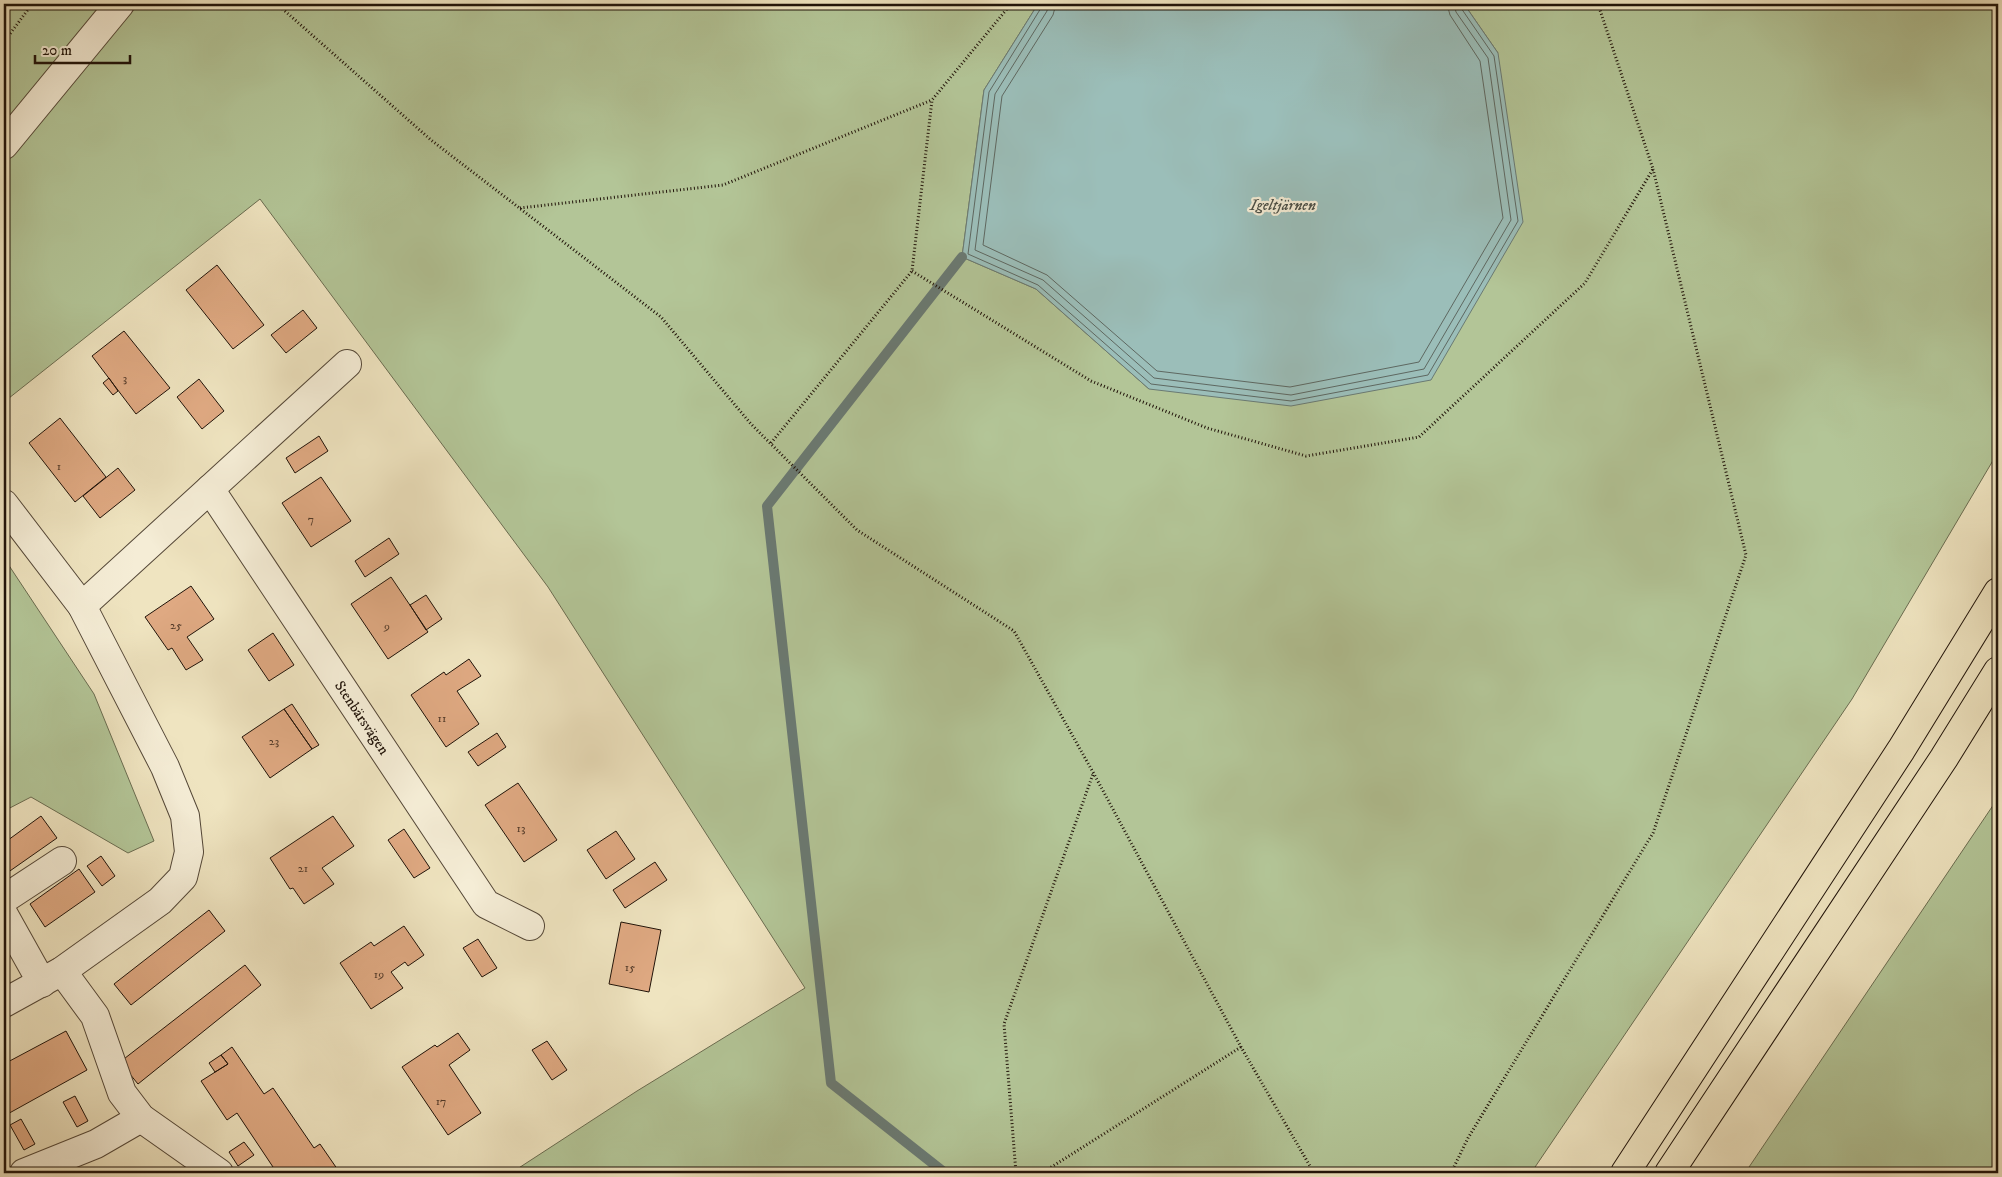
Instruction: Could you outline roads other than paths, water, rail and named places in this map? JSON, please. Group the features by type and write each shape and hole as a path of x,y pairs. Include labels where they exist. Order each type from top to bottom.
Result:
{"highway":[{"path":"1625,1173 1901,750 1998,592"},
{"path":"1669,1173 1944,758 1998,671"}],"street":[{"path":"4,144 120,4"},
{"path":"82,606 347,364"},
{"name":"Stenbärsvägen","path":"210,489 486,904 530,926"},
{"path":"4,504 82,606 165,767 185,816 189,852 183,876 160,901 52,977 4,1003"},
{"path":"4,899 62,861"},
{"path":"4,915 52,977 95,1016 122,1093 141,1118 219,1173"},
{"path":"24,1173 96,1144 141,1118"}],"water":[{"name":"Igeltjärnen","path":"1038,4 1464,4 1498,53 1523,222 1431,380 1291,406 1149,389 1036,289 962,257 984,90"}],"waterway":[{"path":"945,1173 831,1083 767,506 962,257"}]}
